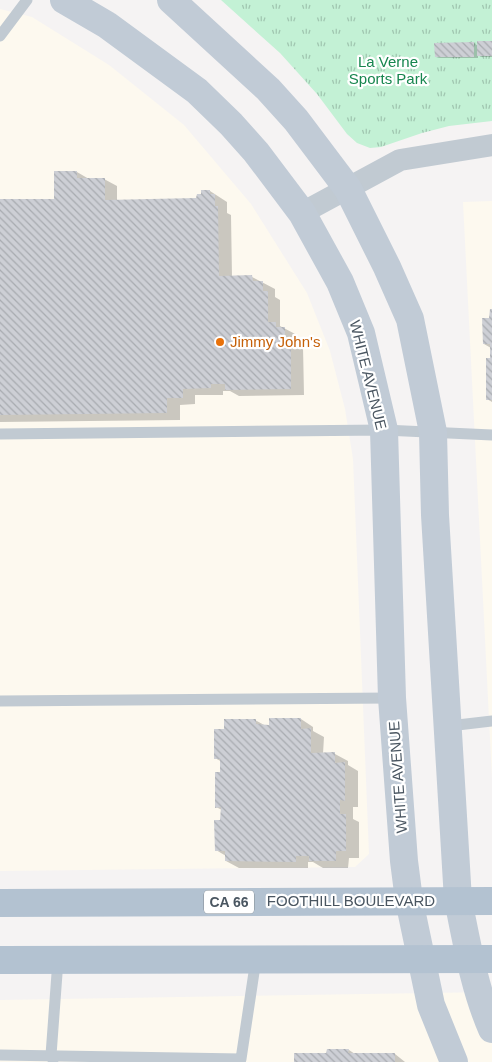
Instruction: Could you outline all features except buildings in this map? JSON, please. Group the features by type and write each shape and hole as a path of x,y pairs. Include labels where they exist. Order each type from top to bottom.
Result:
{"main road":[{"name":"WHITE AVENUE","path":"64,0 107,25 197,91 256,152 302,213 340,282 361,334 384,430 392,698 404,861 420,959 431,1005 454,1062"},
{"path":"171,0 268,89 296,120 348,188 410,319 433,432 435,515 458,900 481,959 484,1010 492,1029"},
{"name":"FOOTHILL BOULEVARD","path":"0,903 492,901"},
{"path":"0,960 481,959"}],"street":[{"path":"302,213 400,160 492,145"}],"lane":[{"path":"0,36 27,0"},
{"path":"0,434 384,430 492,435"},
{"path":"0,701 392,698"},
{"path":"449,726 492,721"},
{"path":"0,1055 53,1059 241,1059 256,959"},
{"path":"53,1059 58,960"}],"shaded area":[{"path":"0,9 32,17 109,65 184,125 251,204 307,293 330,351 345,409 353,459 369,854 355,867 0,871"},
{"path":"492,201 492,778 463,202"},
{"path":"492,992 492,1062 0,1062 0,1000"}],"green space":[{"name":"La Verne Sports Park","path":"221,0 492,0 492,121 449,126 381,147 370,148 357,143 347,134 317,94 280,53"}],"place":[{"name":"Jimmy John's","path":"220,342"}]}
